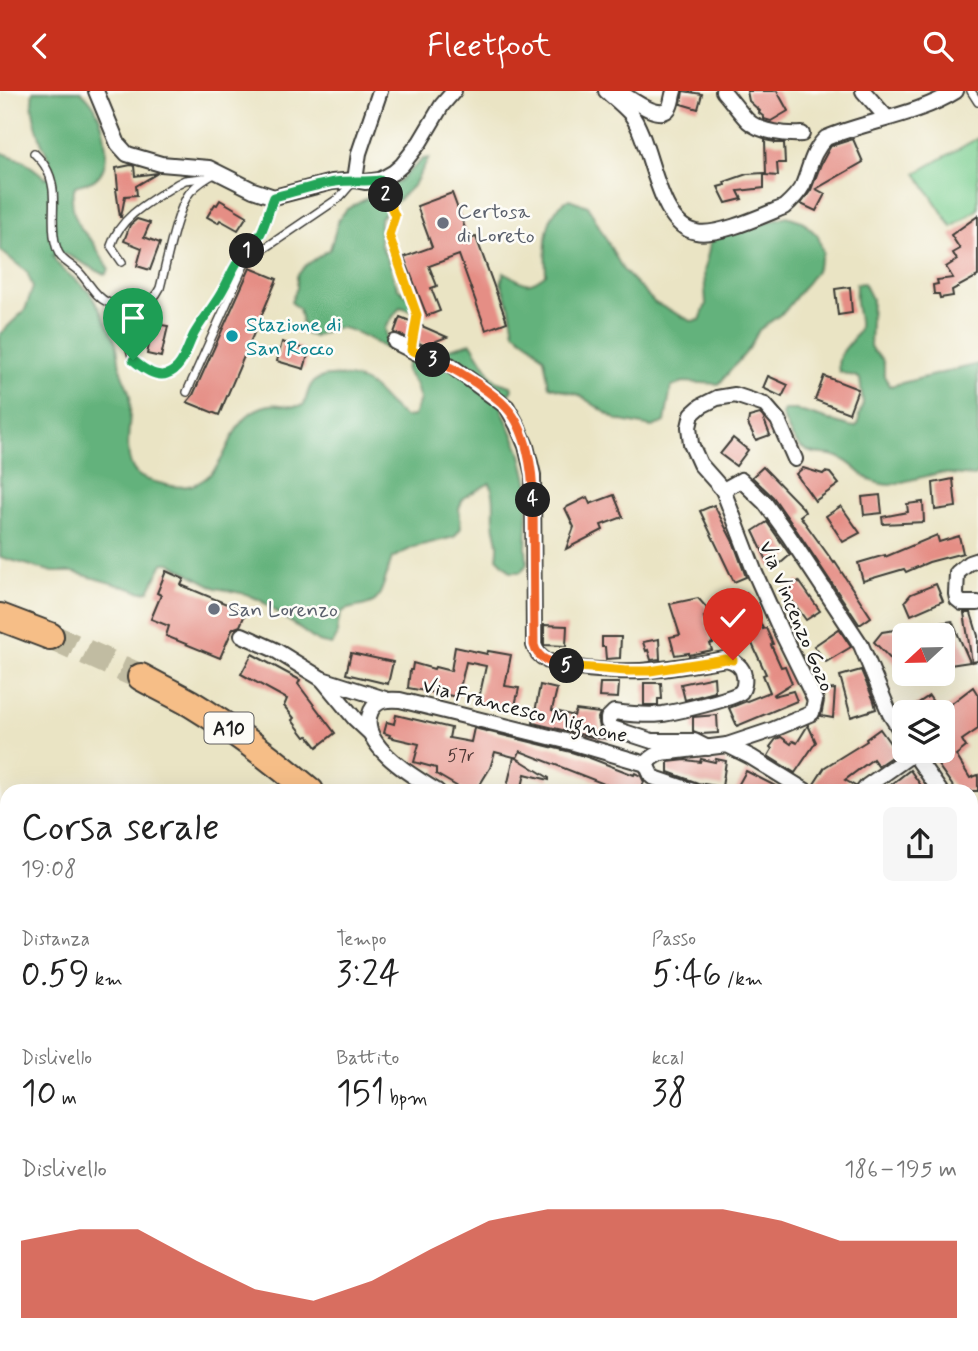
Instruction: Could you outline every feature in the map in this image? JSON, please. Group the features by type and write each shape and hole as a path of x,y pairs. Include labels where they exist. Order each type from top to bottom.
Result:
{"highway":[{"path":"0,617 46,644 0,635"},
{"name":"A10","path":"277,784 137,685 189,702 272,759 302,784"}],"street":[{"path":"96,91 118,143 127,154 161,164 209,168 212,175 274,197 332,182 380,180 394,173 420,142 442,105 454,91"},
{"path":"355,180 359,153 380,91"},
{"path":"606,91 630,113 641,133 668,210 684,228 696,233 719,231 784,207 802,187 814,154 826,138 923,109 956,91"},
{"path":"618,91 655,113 664,113 669,108 674,91"},
{"path":"723,91 753,124 770,131 802,134"},
{"path":"863,91 887,118"},
{"path":"395,342 450,366 507,407 517,425 526,446 533,475 535,651 550,662 626,671 650,671 726,659 738,664 744,675 740,693 663,714 614,712 608,717 608,723 612,727 652,741 694,741 708,748"},
{"path":"795,459 778,420 765,405 735,395 717,398 692,414 688,427 691,444 700,464 723,490 741,480 765,503 861,645 892,717"},
{"name":"Via Vincenzo Gozo","path":"723,490 755,573 815,700 812,713 763,734 727,745"},
{"path":"978,560 969,563 957,573 956,594 962,603 978,603"},
{"name":"Via Francesco Mignone","path":"242,635 275,650 322,679 385,699 400,700 524,730 649,770 651,757 662,752 727,745"},
{"name":"Via Francesco Mignone","path":"322,679 371,734 380,750 425,784"},
{"path":"371,734 369,719 373,707 385,699"},
{"path":"727,745 795,784"},
{"path":"870,784 898,763"},
{"path":"921,763 935,784"},
{"path":"646,784 649,770 678,784"}],"lane":[{"path":"971,91 978,102"},
{"path":"34,153 46,167 53,189 56,247 63,261 78,271 106,302 116,304 145,303 155,296 160,288 188,194 212,175"},
{"path":"122,262 111,246 129,218 177,184 212,175"},
{"path":"187,392 244,265 339,198 355,180"},
{"path":"121,315 133,360 142,368 161,375 174,371 223,290 235,264 257,243 274,197"}],"path":[{"path":"380,180 395,216 389,235 417,315 411,350"}],"green space":[{"path":"33,91 81,91 94,106 105,136 104,167 92,181 75,186 72,198 73,211 80,228 93,242 109,270 105,275 66,254 52,255 60,266 89,292 115,340 121,371 130,396 128,448 132,467 137,474 147,480 172,486 186,486 203,480 220,462 242,421 251,413 268,405 304,405 311,385 322,377 339,376 363,381 405,417 414,416 420,399 415,383 406,371 408,360 432,362 446,350 471,343 491,375 512,389 502,410 520,451 529,488 527,564 521,572 511,572 497,558 494,499 490,483 463,498 459,509 461,528 454,537 414,547 392,558 379,597 367,605 343,611 339,618 336,638 331,645 318,642 260,600 246,594 216,588 170,563 163,563 149,591 142,592 73,572 53,572 0,557 0,334 25,310 33,287 27,272 0,250 0,152 24,161 46,178 52,174 35,123"},
{"path":"978,138 978,209 952,227 916,173"},
{"path":"429,158 414,185 380,218 380,244 394,280 398,288 412,299 415,308 410,310 400,307 385,328 389,347 387,349 347,329 330,329 314,337 304,332 299,309 291,302 297,288 297,276 305,266 330,249 339,219 347,209 399,181 423,159"},
{"path":"569,199 588,206 623,270 655,303 691,321 700,320 706,304 704,272 711,239 787,216 802,221 818,236 823,253 816,271 785,311 759,330 749,349 719,384 683,382 671,387 665,422 652,427 617,420 579,395 549,386 544,358 514,332 510,308 501,283 504,272 525,283 534,282 546,274 546,243 550,222 560,205"},
{"path":"864,283 872,299 870,346 882,359 884,376 890,386 978,364 978,472 974,476 939,473 890,485 881,484 867,478 838,457 806,450 798,445 790,433 782,415 784,410 796,410 849,426 855,427 859,423 863,403 860,379 839,371 838,365 841,354 859,328 856,284"}],"building":[{"path":"683,91 702,94 698,109 681,104"},
{"path":"747,91 777,91 788,111 771,121 764,119 749,101"},
{"path":"853,139 863,162 816,189 825,194 816,211 801,204 811,190 831,146"},
{"path":"765,140 784,143 785,163 777,163 778,176 766,175"},
{"path":"134,166 135,176 158,173 136,186 137,195 125,196 120,217 116,168"},
{"path":"764,173 764,188 738,191 742,199 726,203 718,187 725,185 724,182 747,174"},
{"path":"452,193 469,239 476,237 507,322 486,330 459,255 429,266 437,286 431,288 440,311 427,316 404,257 432,247 417,206"},
{"path":"220,200 247,216 238,230 220,220 218,223 207,217"},
{"path":"978,216 978,276 952,290 953,296 940,298 939,294 934,294 933,285 938,284 937,280 953,278 946,267 957,260 953,253 960,249 951,235"},
{"path":"137,219 150,223 144,237 160,243 150,270 137,266 142,248 124,241 130,225"},
{"name":"Stazione di San Rocco","path":"250,268 277,279 219,415 187,402 193,395"},
{"path":"850,287 852,313 838,315 835,289"},
{"path":"140,312 157,315 155,324 168,326 161,357 147,354 151,336 136,333"},
{"path":"400,317 447,337 436,341 438,347 433,349 419,343 413,327 409,338 394,333"},
{"path":"282,342 304,349 303,353 308,355 304,369 277,361"},
{"path":"768,376 788,385 782,397 763,388"},
{"path":"824,376 858,389 849,413 815,400"},
{"path":"760,414 770,435 756,440 748,424 749,417"},
{"path":"733,438 748,450 736,466 720,454"},
{"path":"763,467 803,508 805,512 800,516 835,562 871,617 861,624 773,497 752,477"},
{"path":"803,468 823,474 830,473 839,484 815,501 796,474"},
{"path":"953,479 956,507 935,510 933,483"},
{"path":"614,495 623,517 601,525 603,530 566,549 574,527 565,508 587,497 590,504"},
{"path":"880,495 882,513 864,515 862,497"},
{"path":"923,502 924,522 883,524 882,517 908,512 907,504"},
{"path":"714,505 734,544 746,577 734,582 700,511"},
{"path":"841,506 860,533 843,542 826,516"},
{"path":"767,522 790,555 781,563 770,567 753,531"},
{"path":"937,535 939,542 959,536 963,553 929,562 906,572 904,569 863,581 858,563 885,557"},
{"path":"166,571 184,579 181,585 246,612 240,626 233,628 220,658 166,636 169,626 151,619 161,595 157,593"},
{"path":"799,581 820,611 806,620 785,591"},
{"path":"936,584 943,601 911,615 905,601 911,594"},
{"path":"747,593 763,629 766,628 781,667 785,666 792,683 773,695 793,691 797,701 737,726 729,708 770,692 763,675 766,674 732,600"},
{"path":"698,598 706,607 709,616 704,617 713,643 710,644 712,650 675,655 670,637 680,635 670,604"},
{"path":"964,613 971,613 978,636 978,661 972,662"},
{"path":"544,625 567,626 566,646 544,645"},
{"path":"839,629 851,647 826,662 814,646"},
{"path":"892,630 892,661 874,642 882,632"},
{"path":"956,630 970,662 956,664"},
{"path":"602,637 621,637 620,658 606,659"},
{"path":"659,639 660,659 651,660 643,642"},
{"path":"455,647 487,654 488,651 511,655 505,686 519,688 514,710 478,703 486,666 466,662 458,697 408,688 413,663 451,671"},
{"path":"351,653 393,662 388,684 346,674"},
{"path":"252,654 300,680 298,684 335,733 317,747 308,736 305,737 284,706 287,699 241,674"},
{"path":"861,670 876,709 851,717 840,676"},
{"path":"714,677 715,692 685,700 681,684"},
{"path":"600,683 619,683 618,698 599,697"},
{"path":"644,683 661,683 662,699 658,699 658,705 644,705"},
{"path":"540,685 557,689 552,710 574,716 576,710 600,713 600,728 612,739 596,738 533,723"},
{"path":"973,687 978,695 978,729 962,740 966,747 956,755 970,778 978,775 978,784 951,784 936,763 955,763 955,701"},
{"path":"835,689 833,718 821,716 824,701 822,690"},
{"path":"396,715 451,728 449,738 471,742 474,728 590,758 634,775 635,773 641,776 644,782 604,784 520,751 517,758 515,757 549,780 525,774 523,784 508,784 514,757 495,752 490,768 480,784 453,784 436,774 436,768 414,762 419,744 389,737 390,735 384,733 387,722 394,724"},
{"path":"717,715 718,733 701,734 693,731 693,717"},
{"path":"808,725 816,742 795,773 768,756 776,739 781,737 791,744 793,741 797,743"},
{"path":"880,729 892,746 892,756 878,766 873,759 845,780 852,784 814,784 825,767 867,741 866,739"},
{"path":"701,759 726,761 722,784 698,783 668,772 668,762 700,762"},
{"path":"910,770 920,784 892,784"},
{"path":"746,771 771,784 739,784"}],"tunnel":[{"path":"50,636 141,677"}],"place":[{"name":"Certosa di Loreto","path":"443,223"},
{"name":"Stazione di San Rocco","path":"232,336"},
{"name":"San Lorenzo","path":"214,609"}],"route":[{"path":"133,360 142,368 161,375 174,371 223,290 235,264 257,243 274,197 332,182 380,180 395,216 389,235 417,315 411,350 450,366 507,407 526,446 533,475 535,651 550,662 626,671 650,671 733,660"}]}
